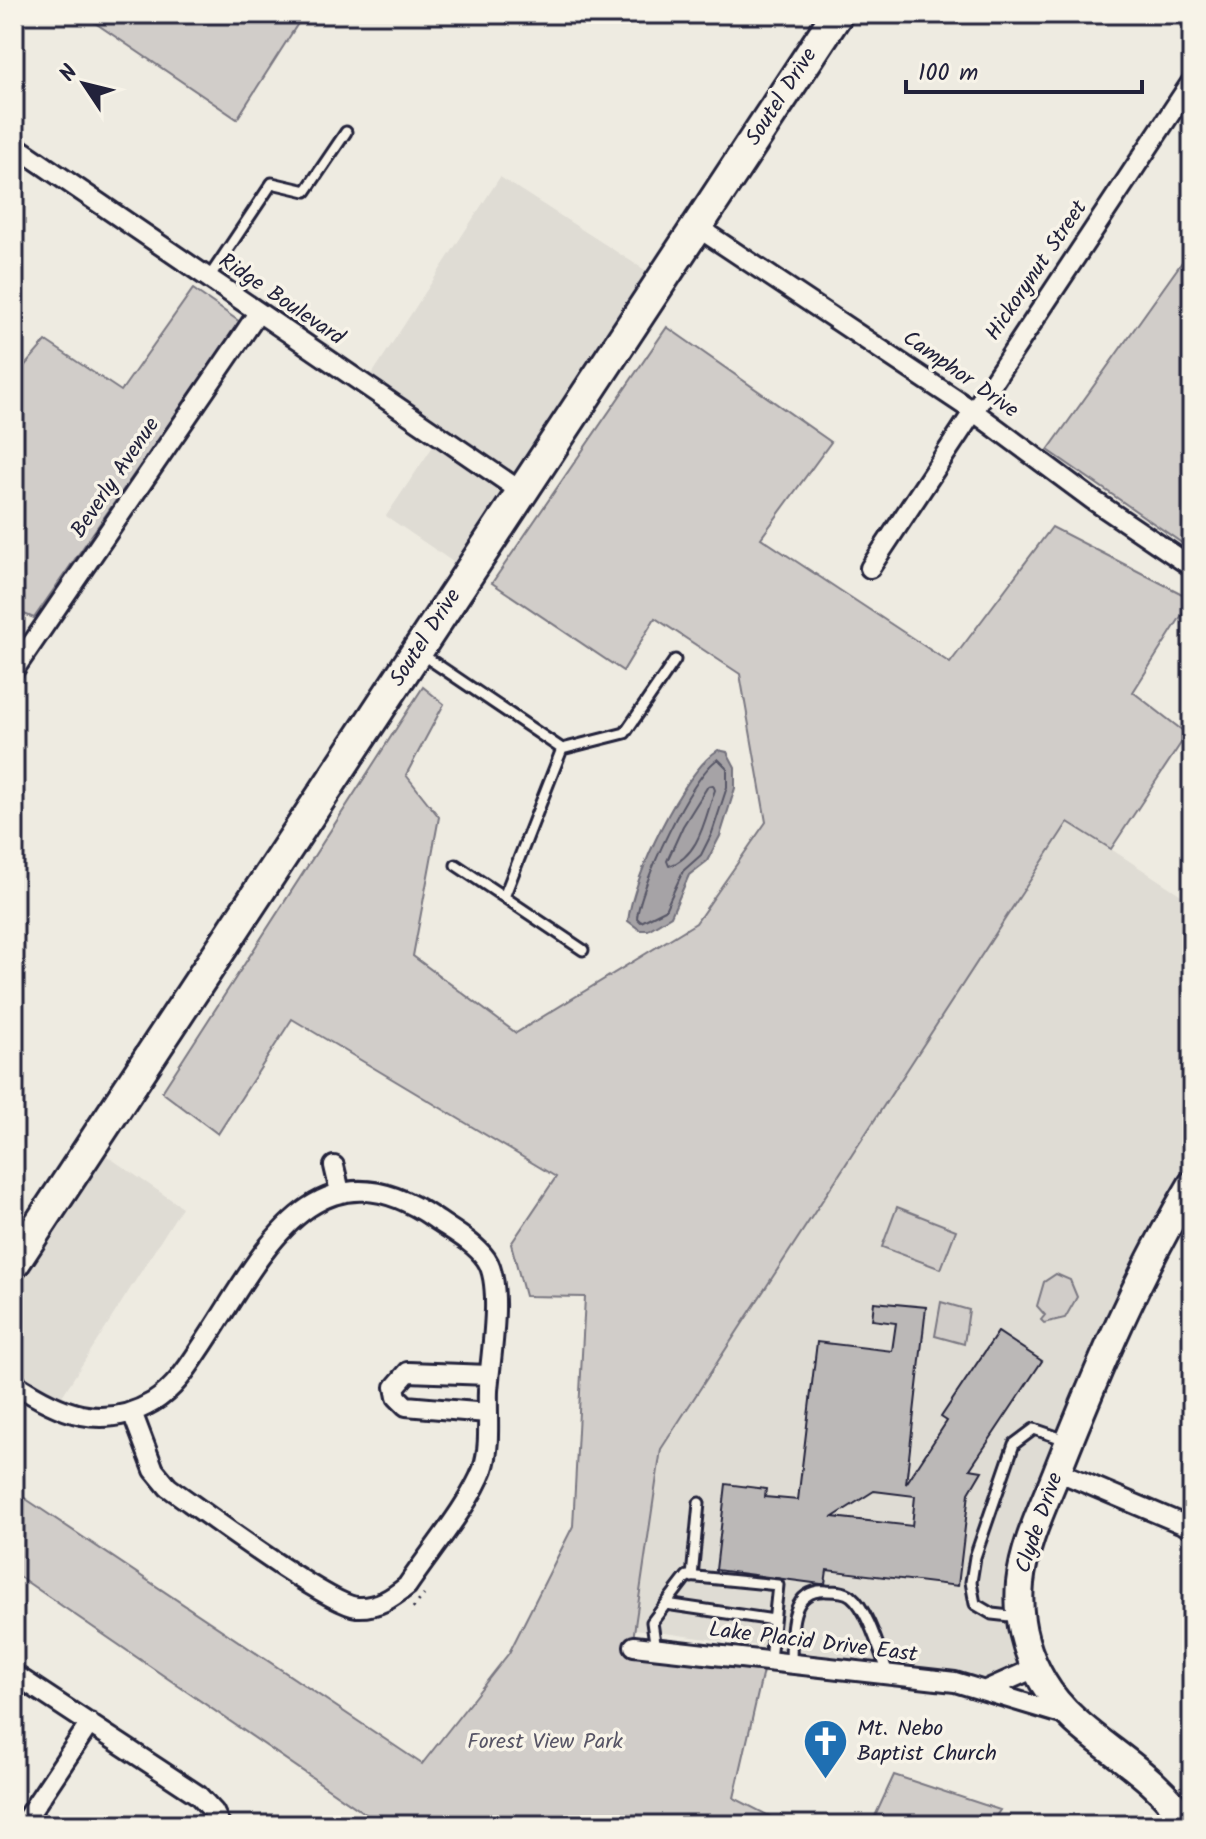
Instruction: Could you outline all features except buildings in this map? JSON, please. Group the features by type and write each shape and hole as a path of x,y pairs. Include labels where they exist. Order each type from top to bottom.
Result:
{"main road":[{"name":"Soutel Drive","path":"14,1263 837,14"}],"street":[{"name":"Hickorynut Street","path":"870,568 1192,81"},
{"name":"Ridge Boulevard","path":"14,145 522,492"},
{"name":"Camphor Drive","path":"697,227 973,411 1093,500 1192,567"},
{"name":"Beverly Avenue","path":"14,670 258,313"},
{"path":"334,1166 340,1192"},
{"name":"Clyde Drive","path":"1188,1825 1152,1780 1069,1716 1035,1668 1020,1617 1022,1566 1057,1471 1142,1274 1192,1184"},
{"path":"14,1383 49,1406 71,1415 111,1417 132,1412 155,1401 182,1376 276,1234 295,1215 318,1200 340,1192 374,1191 415,1205 488,1261 494,1293 484,1467 407,1586 389,1600 373,1606 338,1602 168,1487 154,1470 132,1412"},
{"path":"487,1413 406,1406 397,1397 395,1387 408,1372 489,1375"},
{"path":"1057,1471 1192,1528"},
{"name":"Lake Placid Drive East","path":"634,1646 955,1682 1069,1716"},
{"path":"986,1690 1035,1668"},
{"path":"14,1674 198,1795 214,1812 220,1825"},
{"path":"22,1825 90,1723"}],"lane":[{"path":"208,279 272,183 306,191 346,132"},
{"path":"417,651 562,749 625,733 675,660"},
{"path":"504,897 562,749"},
{"path":"456,865 583,950"},
{"path":"1020,1617 992,1614 975,1604 971,1582 975,1557 1014,1444 1034,1429 1069,1441"},
{"path":"692,1577 699,1503"},
{"path":"656,1649 652,1622 687,1576 778,1585 770,1660"},
{"path":"791,1663 795,1610 802,1598 811,1592 839,1592 850,1595 860,1608 889,1676"},
{"path":"666,1604 774,1620"}],"path":[{"path":"413,1608 424,1595"}],"shaded area":[{"path":"500,177 648,272 456,564 386,516 444,430 369,379"},
{"path":"1068,821 1192,902 1192,1162 1151,1232 1010,1634 1027,1683 635,1629 661,1449"},
{"path":"104,1154 182,1207 59,1401 14,1372 14,1291"}],"green space":[{"path":"82,14 304,14 237,119"},
{"path":"1192,248 1192,550 1048,450"},
{"path":"193,289 240,322 34,618 14,610 14,378 46,341 121,391"},
{"name":"Forest View Park","path":"667,327 831,442 761,538 950,663 1052,527 1192,599 1133,692 1187,734 1111,849 1068,822 661,1449 631,1653 763,1671 734,1798 777,1820 776,1825 376,1825 377,1822 14,1573 14,1491 422,1764 509,1653 573,1526 585,1297 525,1296 511,1244 556,1177 292,1019 218,1134 162,1092 423,687 444,704 406,775 439,817 413,956 516,1033 696,923 766,822 740,674 655,618 623,671 492,583"},
{"path":"897,1207 956,1230 941,1269 882,1247"},
{"path":"1056,1274 1070,1280 1077,1297 1065,1318 1044,1323 1041,1320 1045,1315 1037,1306 1044,1282"},
{"path":"941,1302 969,1310 964,1344 935,1336"},
{"path":"894,1775 1000,1810 990,1825 871,1825"}],"water":[{"path":"718,750 727,752 735,767 735,788 720,836 707,861 689,875 671,916 648,930 640,930 628,921 649,854 689,780"}],"place":[{"name":"Mt. Nebo Baptist Church","path":"826,1781"}]}
